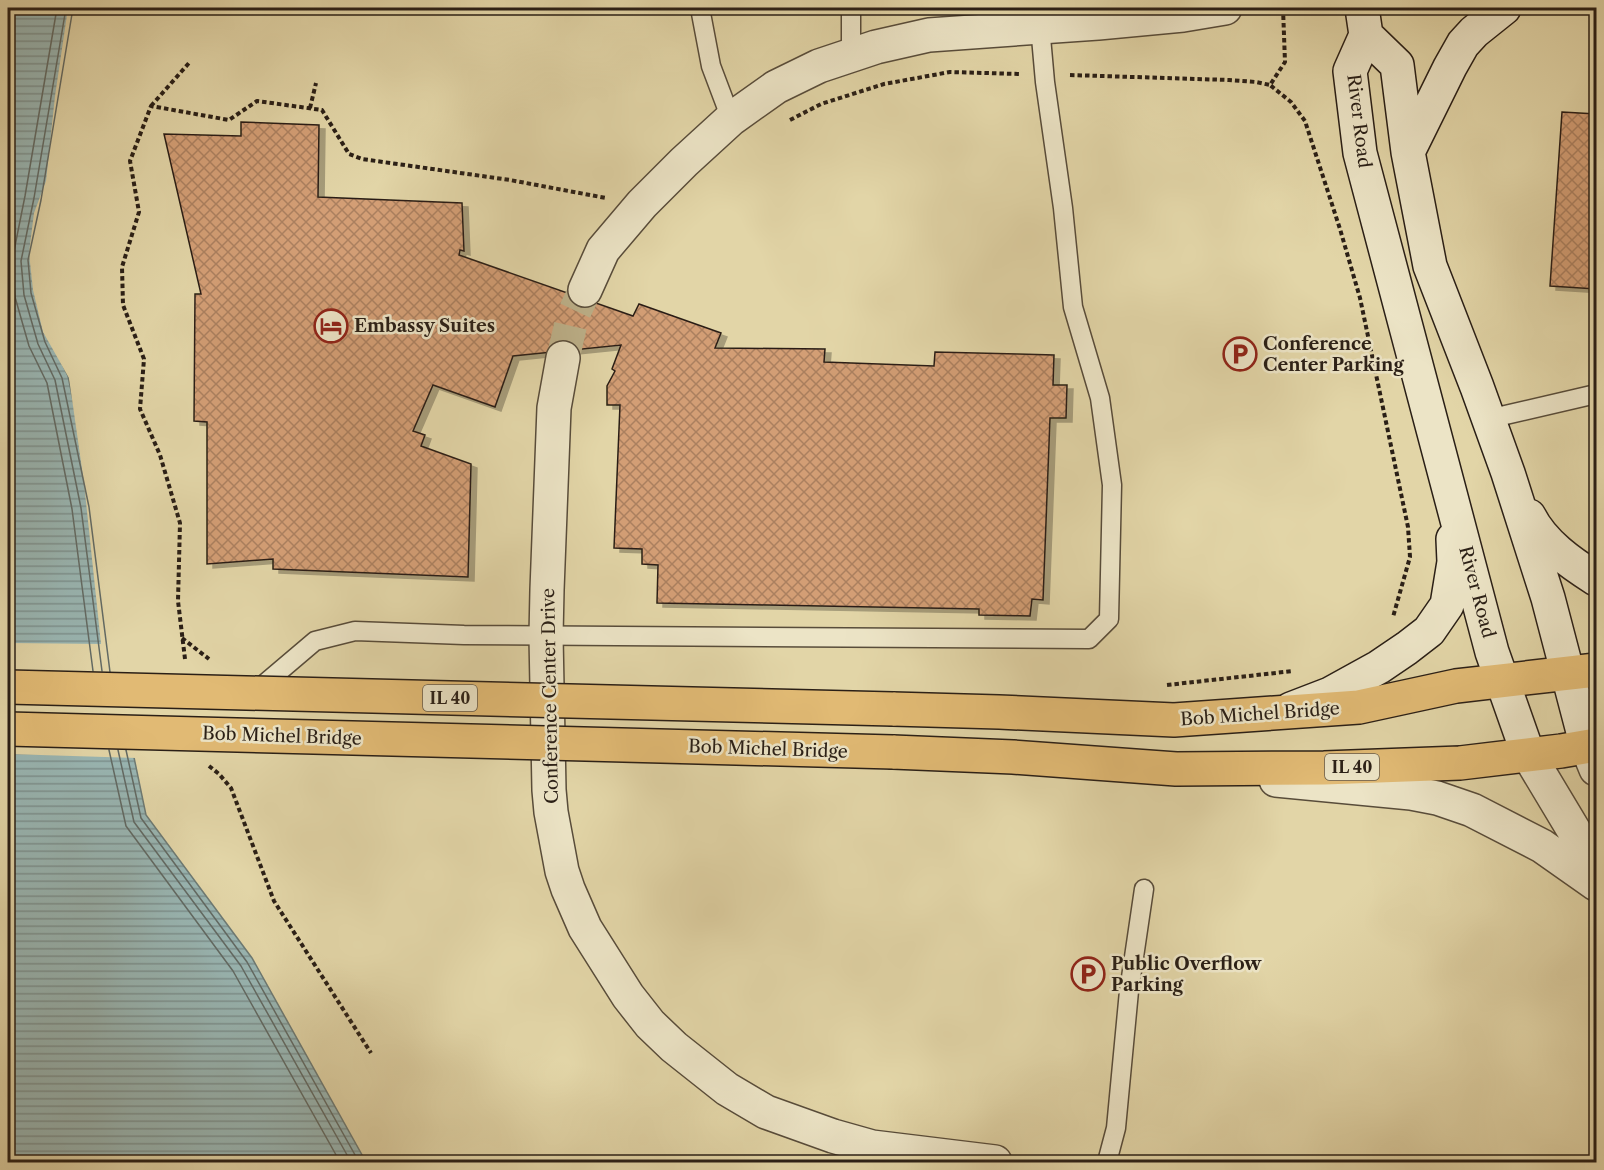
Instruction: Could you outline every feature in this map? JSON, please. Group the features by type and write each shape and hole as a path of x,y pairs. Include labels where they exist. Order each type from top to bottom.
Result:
{"main road":[{"name":"IL 40","path":"1507,696 1580,680"},
{"name":"Bob Michel Bridge","path":"8,687 999,712 1174,720 1359,707 1456,686 1507,696"},
{"name":"Bob Michel Bridge","path":"8,729 893,752 1013,757 1176,769 1324,768 1460,763 1528,754"},
{"name":"IL 40","path":"1528,754 1593,754"}],"street":[{"path":"585,290 603,250 642,204 684,162 731,119 776,87 819,66 876,47 929,35 1171,16 1225,8"},
{"path":"1408,152 1463,44 1504,8"},
{"name":"River Road","path":"1364,21 1397,64 1408,152 1430,266 1508,473 1548,598 1580,680 1593,754"},
{"name":"River Road","path":"1364,21 1350,71 1360,153 1492,652 1528,754 1596,864"},
{"name":"Conference Center Drive","path":"562,358 554,408 546,636 549,790 562,871 585,928 628,996 650,1024 674,1047 727,1089 766,1112 872,1147 995,1162"},
{"path":"1278,713 1330,694 1379,667 1429,631 1447,605 1454,562 1449,496 1442,460"},
{"path":"1508,473 1532,523 1543,538 1573,564 1596,579"},
{"path":"1176,769 1411,793 1437,798 1472,810 1542,846 1596,884"}],"lane":[{"path":"700,8 711,66 731,119"},
{"path":"851,8 851,55"},
{"path":"251,695 315,641 355,632 464,636 1089,639 1109,619 1112,485 1101,398 1073,307 1040,26"},
{"path":"1488,419 1596,394"},
{"path":"1107,1162 1116,1128 1129,992 1144,889"}],"path":[{"path":"1270,85 1285,62 1283,8"},
{"path":"185,660 178,601 180,523 160,455 140,409 144,359 123,304 122,267 139,212 130,161 151,106 189,63"},
{"path":"790,119 821,104 884,84 950,72 1256,82 1270,85 1291,102 1305,121 1360,298 1408,526 1410,557 1392,620"},
{"path":"310,108 316,83"},
{"path":"151,106 229,120 257,101 322,110 350,154 362,159 510,180 604,197"},
{"path":"1593,612 1596,631"},
{"path":"181,637 216,665"},
{"path":"1174,685 1299,670"},
{"path":"202,761 219,774 231,788 274,901 371,1053"}],"water":[{"path":"8,8 79,8 34,260 37,292 51,341 68,376 95,506 116,671 146,815 252,958 366,1162 8,1162"}],"pier":[{"path":"68,8 82,8 50,201 37,260 40,291 53,340 71,375 97,505 119,671 137,758 8,754 8,643 101,644 84,483 69,378 43,332 33,290 29,253 34,213 46,181"}],"building":[{"path":"1562,112 1596,114 1596,289 1550,286"},
{"path":"241,122 319,125 318,197 462,203 464,251 460,250 459,255 633,316 639,304 721,333 715,348 825,349 824,362 934,366 935,352 1054,355 1053,385 1067,385 1066,418 1050,418 1043,600 1032,599 1030,616 979,615 979,609 657,603 658,565 642,564 642,549 614,548 620,405 607,405 607,386 615,371 612,369 621,345 513,356 495,407 433,385 413,431 425,435 421,446 471,464 468,577 273,569 273,559 207,564 207,422 194,421 195,294 201,294 164,134 241,136"}],"tunnel":[{"path":"563,358 573,315 585,290"}],"place":[{"name":"Embassy Suites","path":"331,326"},
{"name":"Conference Center Parking","path":"1240,354"},
{"name":"Public Overflow Parking","path":"1088,974"}]}
